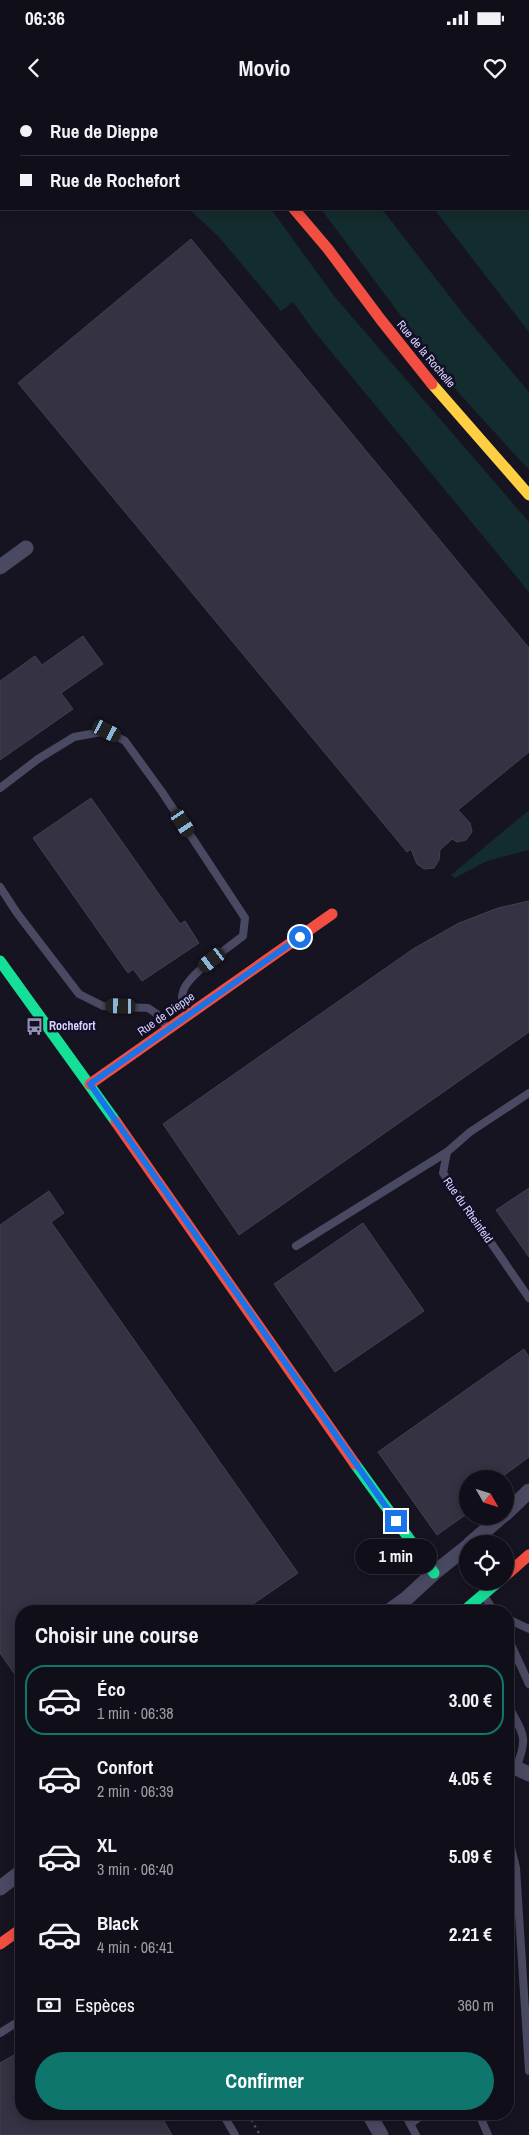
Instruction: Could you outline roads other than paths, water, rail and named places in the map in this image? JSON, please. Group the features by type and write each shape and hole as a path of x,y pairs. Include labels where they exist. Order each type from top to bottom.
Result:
{"street":[{"name":"Rue de la Rochelle","path":"295,210 309,224 416,365 529,495"},
{"name":"Rue de la Rochelle","path":"303,210 309,224"},
{"path":"0,567 26,548"},
{"name":"Rue de Dieppe","path":"90,1084 332,914"},
{"path":"0,960 90,1084 332,1432 434,1573"},
{"path":"514,1505 529,1491"},
{"path":"480,1535 492,1525"},
{"path":"397,1605 459,1553"},
{"path":"514,1568 529,1555"},
{"path":"471,1605 488,1590"},
{"path":"0,1888 15,1877"},
{"path":"0,1944 15,1933"},
{"path":"372,2120 381,2135"}],"lane":[{"path":"0,788 38,759 74,737 107,731 125,741 162,792 245,918 243,936 197,972 182,991 182,1005 190,1014"},
{"path":"0,887 28,928 79,994 103,1006 148,1008 158,1014 169,1030"},
{"path":"296,1246 447,1152 470,1132 529,1093"},
{"name":"Rue du Rheinfeld","path":"447,1152 443,1173 529,1298"},
{"path":"483,1594 490,1605"},
{"path":"514,1622 529,1629"},
{"path":"514,1651 529,1684"},
{"path":"514,1717 525,1738 523,1753 517,1769"},
{"path":"514,1860 529,2071"},
{"path":"0,2033 15,2024"},
{"path":"226,2120 235,2135"},
{"path":"408,2120 416,2135"},
{"path":"410,2124 416,2120"},
{"path":"482,2120 488,2135"}],"place":[{"name":"Rochefort","path":"35,1026"}]}
